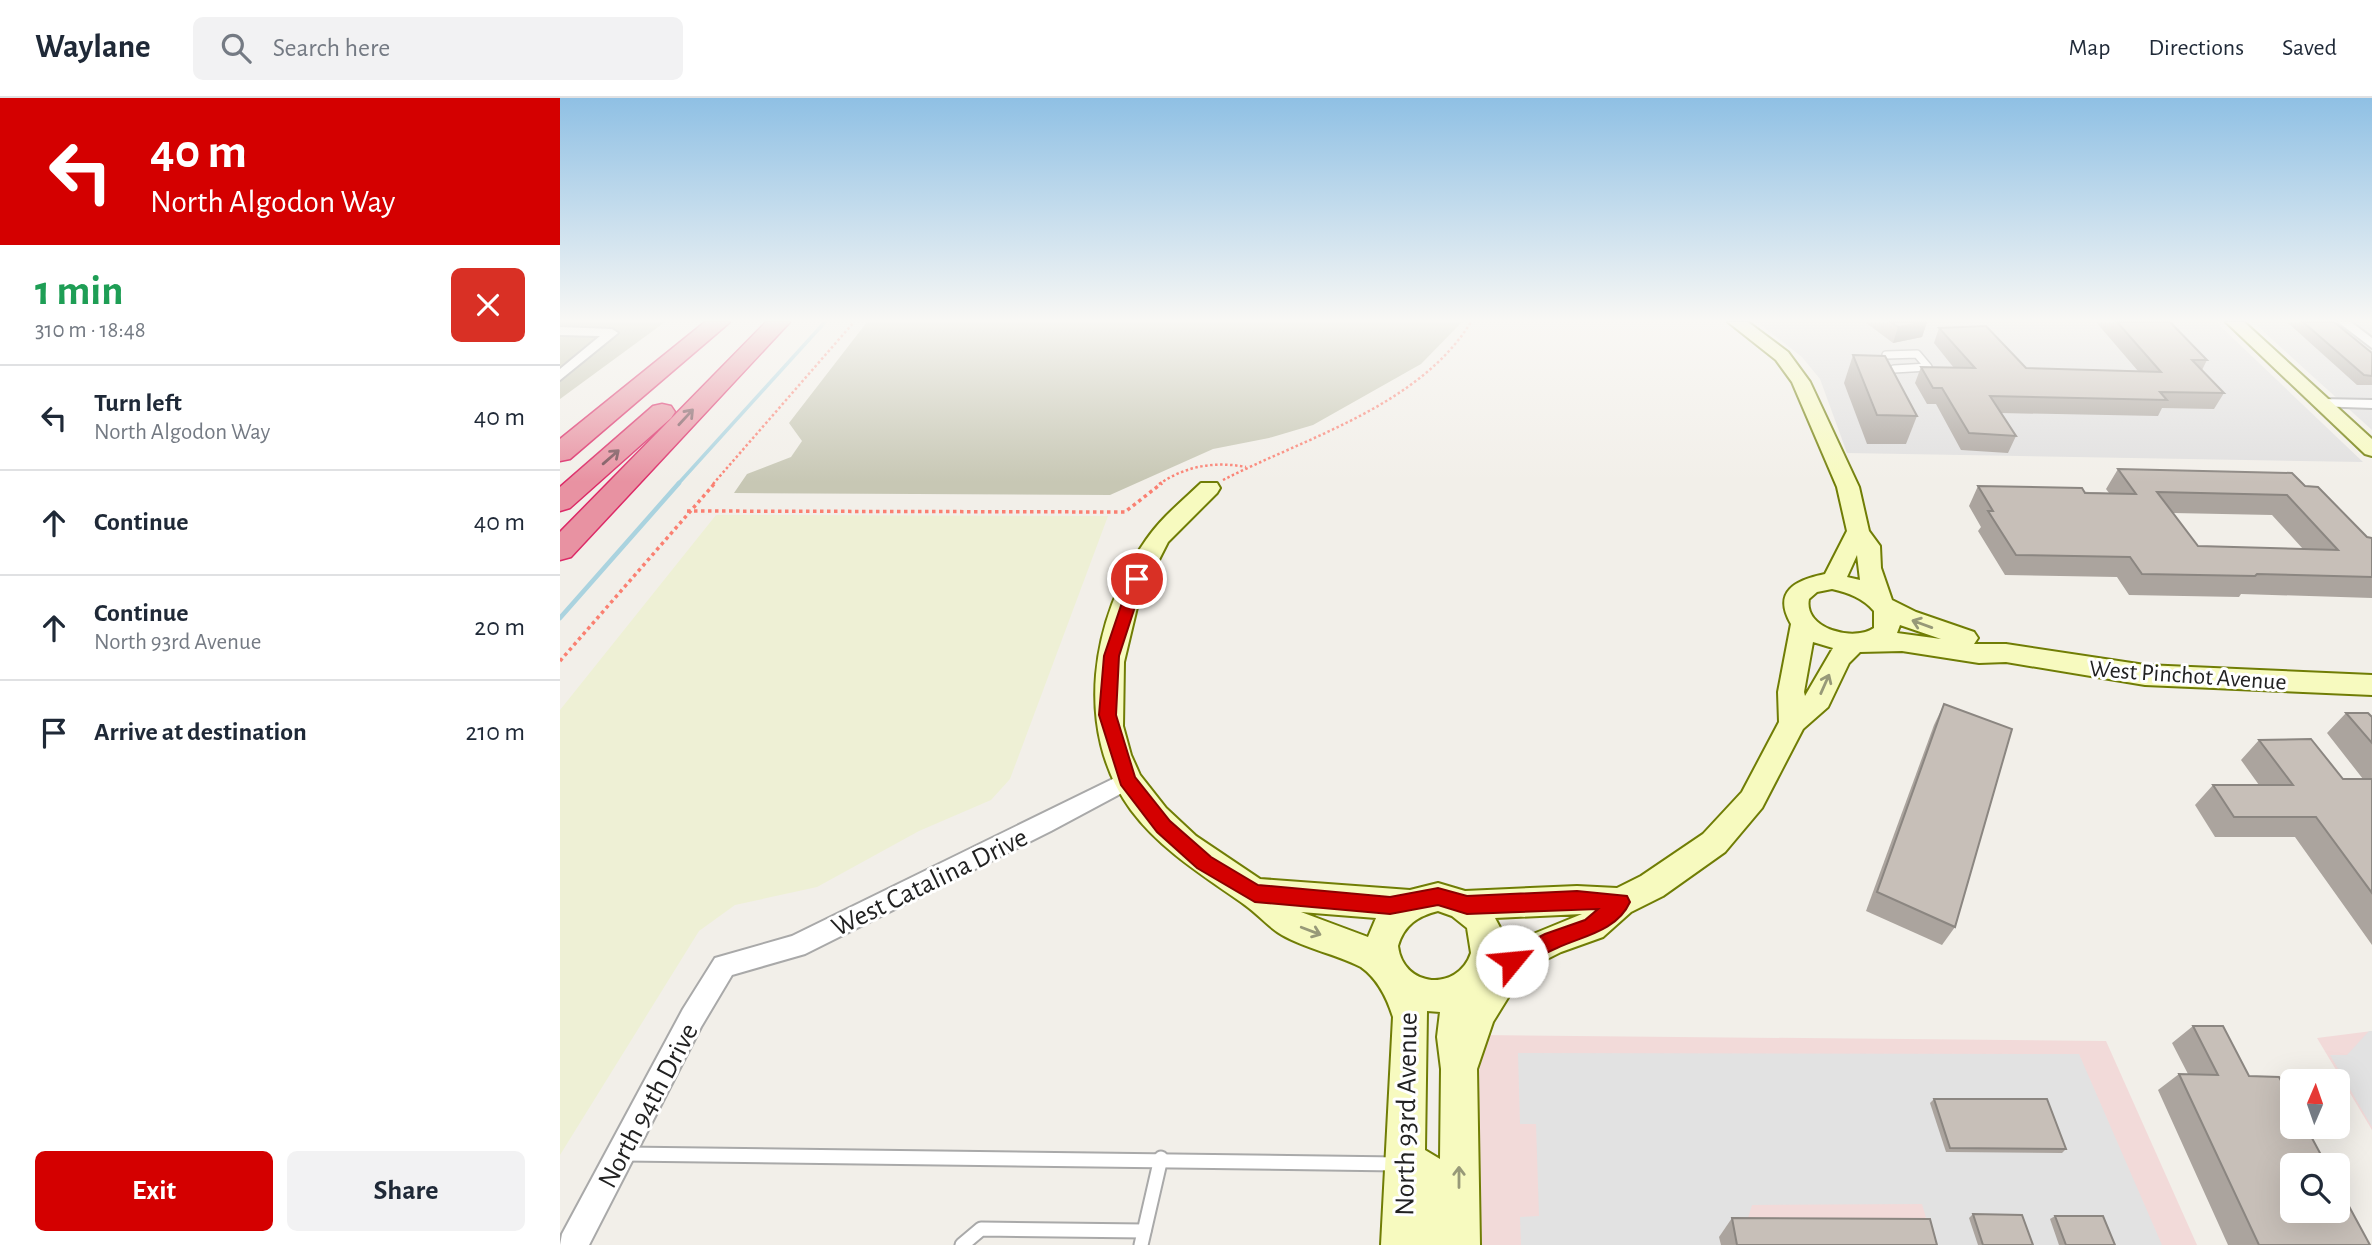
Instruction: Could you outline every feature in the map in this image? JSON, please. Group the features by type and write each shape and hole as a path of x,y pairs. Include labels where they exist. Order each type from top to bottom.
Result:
{"highway":[{"path":"560,426 628,376"},
{"path":"560,453 654,376"},
{"path":"560,502 703,376"},
{"path":"560,550 728,376"}],"street":[{"path":"1209,488 1176,518 1154,545 1137,579 1111,656 1107,715 1127,780 1163,827 1182,844 1204,862 1255,894 1294,925 1350,944 1415,993 1433,996 1451,994 1552,940 1591,927 1620,902 1686,865 1739,818 1765,779 1793,722 1818,700 1838,658 1862,642 1882,636 1889,628 1891,617 1881,601 1869,568 1868,546 1858,531 1848,487 1796,376"},
{"path":"2291,376 2372,450"},
{"path":"2321,403 2372,404"},
{"path":"1832,581 1841,570 1849,541 1858,531"},
{"path":"1862,642 1826,637 1804,623 1798,614 1796,597 1809,585 1832,581 1847,583 1881,601"},
{"name":"West Pinchot Avenue","path":"1881,601 1907,618 2006,653 2145,675 2372,685"},
{"path":"1793,722 1791,692 1804,623"},
{"name":"West Pinchot Avenue","path":"1862,642 1902,642 1979,654 2006,653"},
{"name":"West Catalina Drive","path":"724,966 796,946 1043,825 1127,780"},
{"path":"1255,894 1357,903 1408,904 1438,897 1467,905 1577,900 1620,902"},
{"path":"1392,974 1381,946 1385,929 1394,915 1408,904"},
{"path":"1467,905 1479,915 1490,944 1474,980"},
{"path":"1459,1069 1478,1014 1512,961"},
{"name":"North 94th Drive","path":"573,1245 692,1018 724,966"},
{"name":"North 93rd Avenue","path":"1392,974 1412,1017 1402,1245"},
{"name":"North 93rd Avenue","path":"1459,1245 1459,1069 1453,1041 1454,1017 1474,980"},
{"path":"1405,1164 1424,1169 1427,1177 1432,1245"}],"lane":[{"path":"621,1154 1161,1158 1405,1164"},
{"path":"962,1245 981,1229 1143,1238 1161,1158"}],"path":[{"path":"560,661 807,376"},
{"path":"1209,488 1245,467 1357,416 1422,376"},
{"path":"687,511 1125,512 1140,504 1157,485 1192,466 1225,462 1245,467"}],"shaded area":[{"path":"560,376 592,376 560,399"},
{"path":"826,376 1401,376 1313,425 1269,438 1213,449 1110,495 734,493 747,474 791,457 802,441 789,423"},
{"path":"1817,376 2272,376 2363,462 1847,453"},
{"path":"2312,376 2372,376 2372,430"},
{"path":"716,515 1108,516 1010,779 991,800 919,831 817,887 735,905 699,931 560,1155 560,710"},
{"path":"2372,1031 2372,1130 2350,1093 2350,1069 2336,1069 2317,1038"},
{"path":"2372,1031 2372,1127 2350,1089 2350,1069 2338,1069 2330,1055 2347,1055"},
{"path":"1479,1035 2106,1041 2197,1245 1476,1245 1476,1060"},
{"path":"1518,1053 2079,1054 2162,1245 1934,1245 1922,1204 1752,1205 1742,1237 1720,1237 1721,1245 1521,1245 1520,1217 1539,1216 1536,1124 1520,1124"}],"building":[{"path":"1861,376 1895,376 1917,416 1877,415"},
{"path":"1926,376 2207,376 2224,393 2160,392 2167,400 1990,396 2016,436 1969,433 1942,388 1933,388"},
{"path":"2118,469 2292,473 2305,486 2318,487 2367,537 2372,538 2372,577 2142,574 2130,557 2016,555 1988,511 1993,511 1978,486 2082,488 2085,493 2136,494","holes":["2157,492 2287,495 2338,550 2198,546"]},
{"path":"1944,704 2012,729 1955,927 1877,892"},
{"path":"2346,713 2368,713 2372,717 2372,743"},
{"path":"2311,739 2343,779 2372,779 2372,893 2316,817 2234,817 2213,785 2293,785 2259,740"},
{"path":"2193,1026 2223,1026 2249,1076 2279,1077 2280,1139 2312,1139 2320,1153 2280,1153 2280,1223 2350,1223 2350,1208 2370,1245 2259,1245 2179,1074 2218,1075"},
{"path":"1934,1099 2047,1099 2066,1149 1950,1148"},
{"path":"1973,1214 2022,1215 2033,1245 1983,1245"},
{"path":"2055,1216 2103,1216 2115,1245 2066,1245"},
{"path":"1732,1218 1930,1219 1937,1245 1737,1245"}],"waterway":[{"path":"678,484 776,376"},
{"path":"560,618 679,483"}],"route":[{"path":"1137,579 1111,656 1107,715 1127,780 1163,827 1204,862 1255,894 1390,905 1438,897 1467,905 1517,905 1577,900 1620,902 1591,927 1552,940 1512,961"}]}
